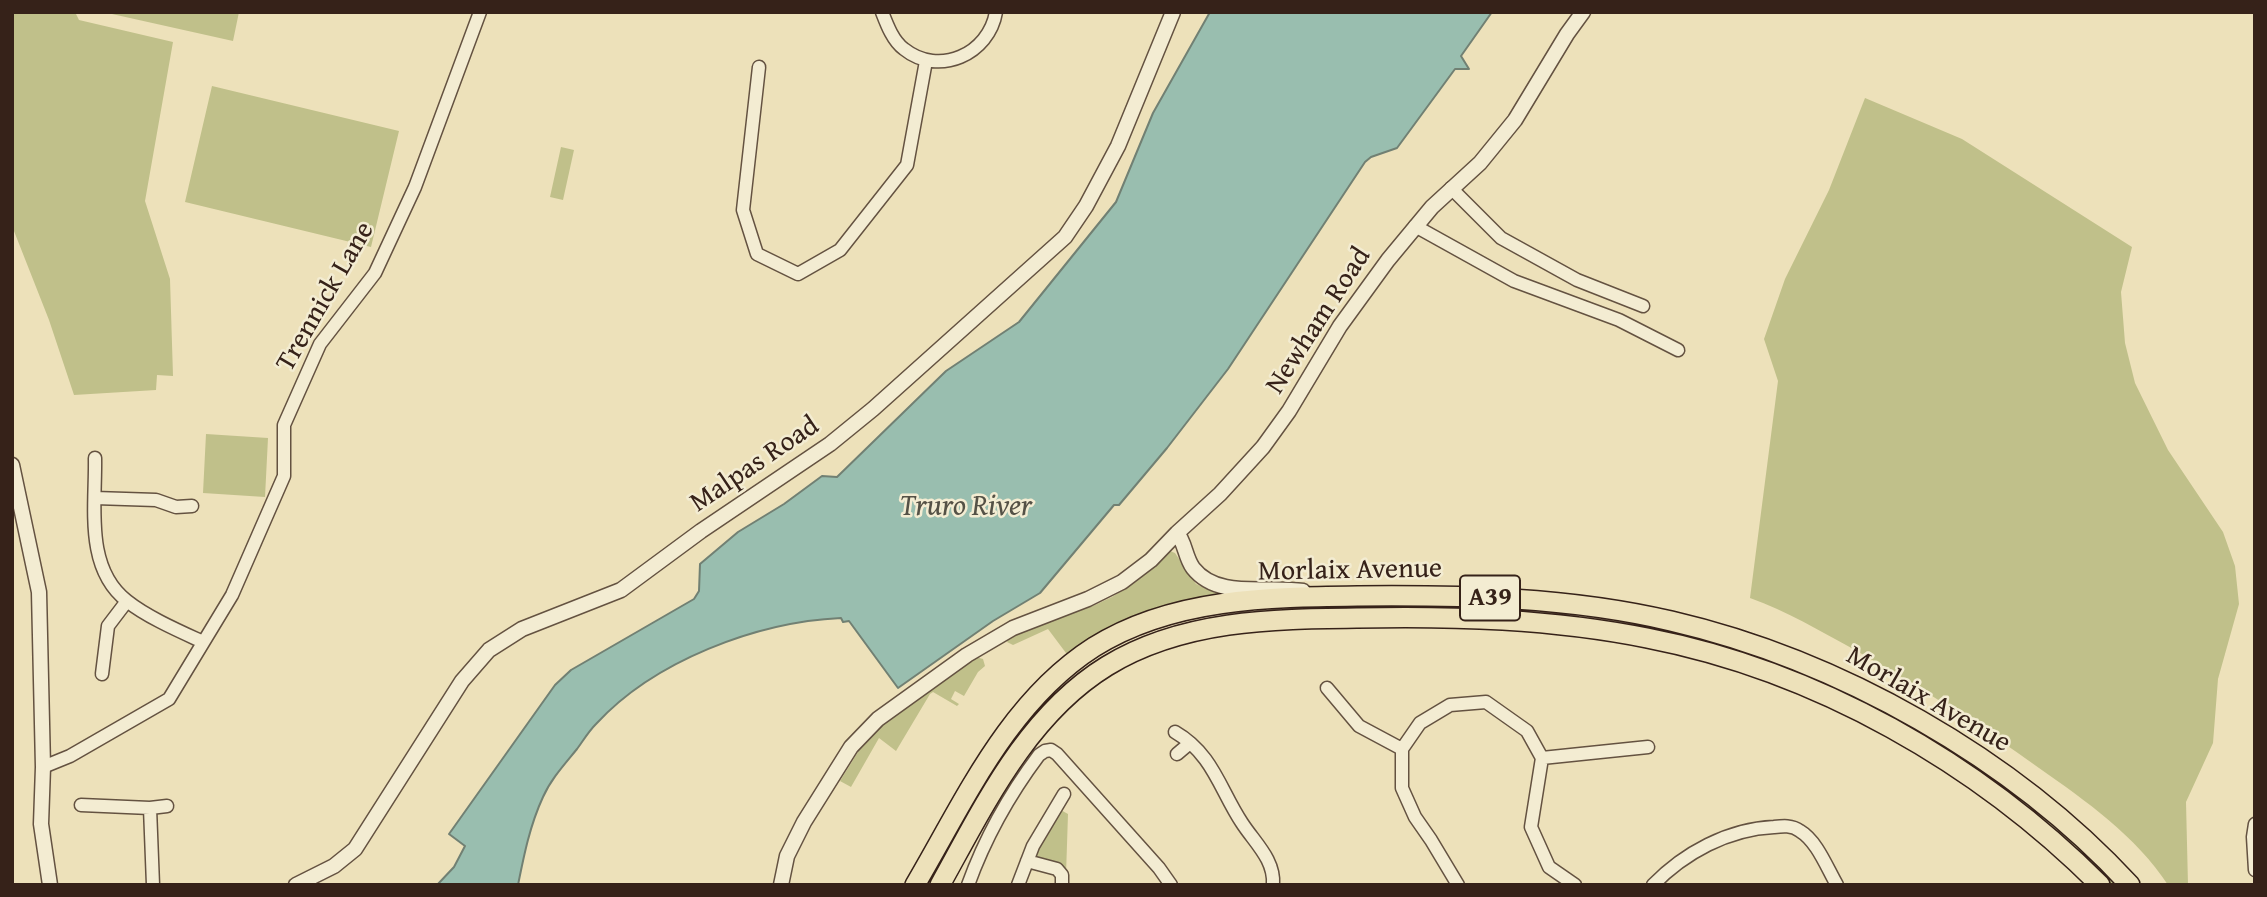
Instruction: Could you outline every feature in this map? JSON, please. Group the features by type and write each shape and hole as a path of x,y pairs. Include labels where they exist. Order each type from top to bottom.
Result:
{"highway":[{"name":"Morlaix Avenue","path":"915,885 980,771 1006,734 1050,684 1094,647 1135,626 1189,610 1271,598 1341,597 1500,598 1582,605 1668,620 1785,656 1861,689 1941,733 2012,781 2063,821 2130,885"},
{"name":"Morlaix Avenue","path":"940,885 992,792 1025,744 1069,694 1105,667 1160,641 1227,625 1269,620 1369,617 1502,620 1578,626 1669,643 1768,673 1822,694 1868,717 1954,766 2009,805 2064,851 2099,885"}],"street":[{"name":"Trennick Lane","path":"43,767 61,760 163,704 172,694 232,595 284,476 284,425 312,360 330,330 375,273 415,187 480,12"},
{"path":"882,12 894,38 904,49 926,61 938,63 953,60 977,48 987,36 996,12"},
{"name":"Malpas Road","path":"296,885 334,866 355,849 462,681 489,650 522,629 621,590 701,531 830,444 880,403 1058,244 1086,206 1118,146 1173,12"},
{"name":"Newham Road","path":"781,885 784,865 798,834 839,764 865,732 892,708 978,648 1023,623 1088,599 1122,582 1151,560 1214,500 1264,447 1292,408 1340,326 1415,226 1451,188 1480,163 1516,120 1583,12"},
{"path":"759,67 743,211 757,254 798,274 840,250 907,165 926,61"},
{"path":"1451,188 1501,238 1577,280 1643,306"},
{"path":"1415,226 1514,281 1619,320 1678,350"},
{"path":"95,458 96,539 101,563 111,583 127,601 203,642"},
{"path":"12,465 38,592 43,767 41,824 50,885"},
{"path":"96,498 156,500 176,507 188,507 184,493"},
{"path":"1177,533 1194,569 1213,584 1227,588 1284,588 1341,597"},
{"path":"102,674 105,633 111,620 127,601"},
{"path":"1327,688 1359,726 1402,749"},
{"path":"1458,885 1415,817 1402,788 1402,749 1420,723 1450,705 1486,702 1527,731 1542,758 1531,827 1549,867 1574,885"},
{"path":"1175,732 1190,743 1219,779 1237,815 1269,861 1273,870 1273,885"},
{"path":"1177,754 1190,743"},
{"path":"1542,758 1648,747"},
{"path":"968,885 987,838 1020,781 1042,753 1052,750 1159,868 1171,885"},
{"path":"1018,885 1037,838 1064,794"},
{"path":"81,805 150,808 167,806"},
{"path":"150,808 153,885"},
{"path":"2255,824 2255,870"},
{"path":"1653,885 1674,866 1717,841 1749,830 1785,826 1797,829 1807,836 1837,885"},
{"path":"1027,862 1057,869 1062,876 1062,885"}],"green space":[{"path":"12,12 75,12 79,20 173,42 145,201 170,279 173,376 157,375 156,390 74,395 49,320 12,226"},
{"path":"103,12 239,12 233,41"},
{"path":"212,86 399,131 371,247 185,202"},
{"path":"1865,98 1962,139 2132,247 2121,292 2125,343 2135,383 2168,450 2223,532 2235,566 2239,604 2218,679 2213,743 2186,802 2188,885 2168,885 2141,851 2109,820 2057,780 1971,721 1855,650 1790,615 1750,598 1778,381 1764,339 1785,279 1829,190"},
{"path":"561,147 574,150 563,200 550,197"},
{"path":"206,434 268,438 265,497 203,493"},
{"path":"1170,551 1175,553 1196,584 1222,596 1069,657 1048,629 1013,645 1007,642 1009,637 1112,597 1134,583"},
{"path":"1709,639 1795,668 1918,727 2026,798 2122,885 2112,885 2082,856 1968,766 1709,647"},
{"path":"976,657 983,659 985,666 978,672 964,696 955,691 951,699 959,704 957,706 933,692 896,751 879,738 851,787 840,781 861,747 882,724"},
{"path":"1059,809 1068,814 1066,875 1036,859 1034,852"}],"water":[{"name":"Truro River","path":"1210,12 1492,12 1461,56 1469,69 1455,69 1397,148 1371,157 1365,162 1228,369 1167,448 1119,505 1114,505 1040,593 993,621 898,688 849,621 843,622 841,618 775,627 708,649 677,664 647,681 593,727 554,778 534,818 518,885 437,885 454,867 465,846 449,834 555,685 571,670 694,599 699,591 700,564 738,532 784,504 822,476 837,477 946,371 1019,322 1116,202 1153,113"}]}
